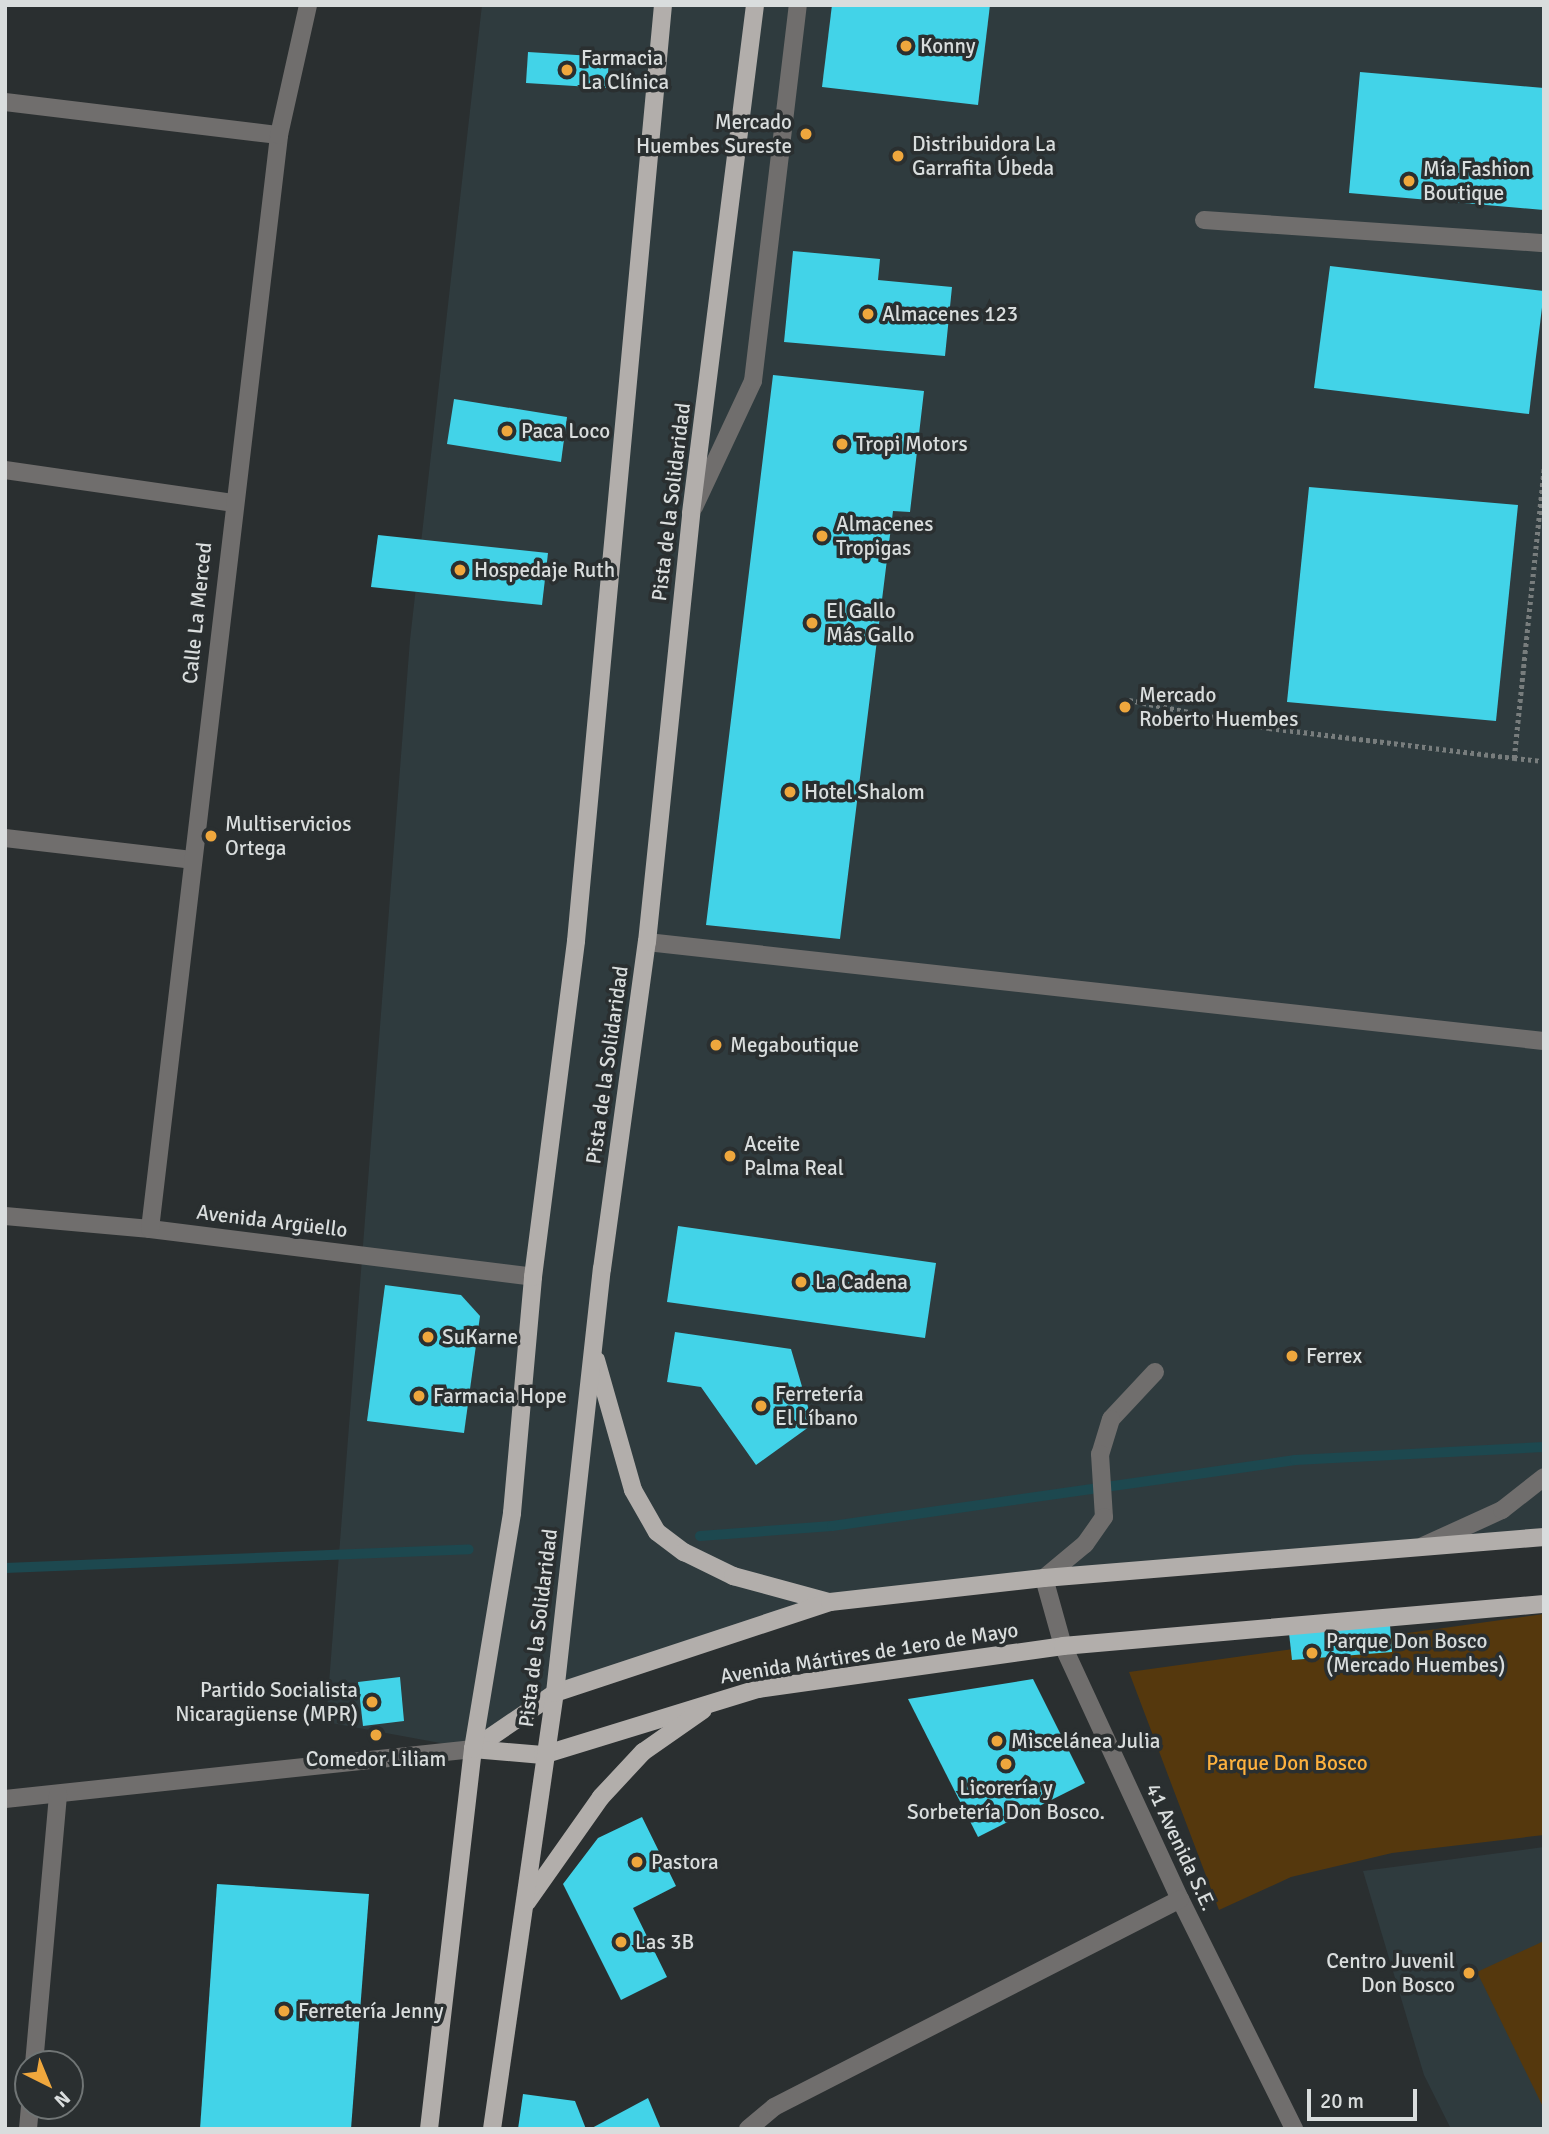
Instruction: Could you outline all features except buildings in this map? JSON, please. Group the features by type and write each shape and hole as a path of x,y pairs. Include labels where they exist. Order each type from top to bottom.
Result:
{"main road":[{"name":"Pista de la Solidaridad","path":"429,2129 473,1749 512,1513 533,1277 576,941 663,5"},
{"name":"Pista de la Solidaridad","path":"492,2129 525,1904 543,1755 555,1693 593,1350 647,942 691,513 755,5"},
{"path":"593,1350 633,1490 657,1532 684,1552 733,1576 830,1602"},
{"name":"Avenida Mártires de 1ero de Mayo","path":"473,1749 555,1693 830,1602 1044,1578 1544,1537"},
{"name":"Avenida Mártires de 1ero de Mayo","path":"473,1749 543,1755 758,1689 1063,1646 1544,1604"},
{"path":"525,1904 601,1797 643,1752 719,1699"}],"street":[{"name":"Calle La Merced","path":"150,1228 233,503 279,135 308,5"},
{"path":"691,513 753,381 798,5"},
{"path":"5,103 279,135"},
{"path":"1204,220 1544,243"},
{"path":"5,470 233,503"},
{"path":"5,838 192,860"},
{"path":"647,942 1544,1041"},
{"name":"Avenida Argüello","path":"5,1216 150,1228 533,1277"},
{"path":"1044,1578 1085,1544 1104,1517 1100,1454 1111,1419 1155,1372"},
{"path":"1418,1549 1502,1510 1544,1477"},
{"name":"41 Avenida S.E.","path":"1044,1578 1063,1646 1180,1899 1294,2129"},
{"path":"5,1799 473,1749"},
{"path":"35,2050 58,1794"},
{"path":"748,2129 774,2107 1180,1899"}],"path":[{"path":"1514,758 1544,467"},
{"path":"1129,700 1269,728 1544,761"}],"shaded area":[{"name":"Mercado Roberto Huembes","path":"482,5 1544,5 1544,1535 830,1602 555,1693 473,1749 326,1722 410,640"},
{"name":"Centro Juvenil Don Bosco","path":"1544,1847 1544,2129 1451,2129 1424,2075 1363,1871"}],"green space":[{"name":"Parque Don Bosco","path":"1544,1614 1544,1835 1392,1853 1291,1877 1219,1910 1129,1672"},
{"path":"1544,1941 1544,2109 1477,1972"}],"waterway":[{"path":"700,1536 832,1526 1295,1460 1544,1447"},
{"path":"5,1568 469,1549"}],"place":[{"name":"Konny","path":"906,46"},
{"name":"Farmacia La Clínica","path":"567,70"},
{"name":"Mercado Huembes Sureste","path":"806,134"},
{"name":"Distribuidora La Garrafita Úbeda","path":"898,156"},
{"name":"Mía Fashion Boutique","path":"1409,181"},
{"name":"Almacenes 123","path":"868,314"},
{"name":"Paca Loco","path":"507,431"},
{"name":"Tropi Motors","path":"842,444"},
{"name":"Almacenes Tropigas","path":"822,536"},
{"name":"Hospedaje Ruth","path":"460,570"},
{"name":"El Gallo Más Gallo","path":"812,623"},
{"name":"Mercado Roberto Huembes","path":"1125,707"},
{"name":"Hotel Shalom","path":"790,792"},
{"name":"Multiservicios Ortega","path":"211,836"},
{"name":"Megaboutique","path":"716,1045"},
{"name":"Aceite Palma Real","path":"730,1156"},
{"name":"La Cadena","path":"801,1282"},
{"name":"SuKarne","path":"428,1337"},
{"name":"Ferrex","path":"1292,1356"},
{"name":"Farmacia Hope","path":"419,1396"},
{"name":"Ferretería El Líbano","path":"761,1406"},
{"name":"Parque Don Bosco (Mercado Huembes)","path":"1312,1653"},
{"name":"Partido Socialista Nicaragüense (MPR)","path":"372,1702"},
{"name":"Comedor Liliam","path":"376,1735"},
{"name":"Miscelánea Julia","path":"997,1741"},
{"name":"Licorería y Sorbetería Don Bosco.","path":"1006,1764"},
{"name":"Pastora","path":"637,1862"},
{"name":"Las 3B","path":"621,1942"},
{"name":"Centro Juvenil Don Bosco","path":"1469,1973"},
{"name":"Ferretería Jenny","path":"284,2011"}]}
